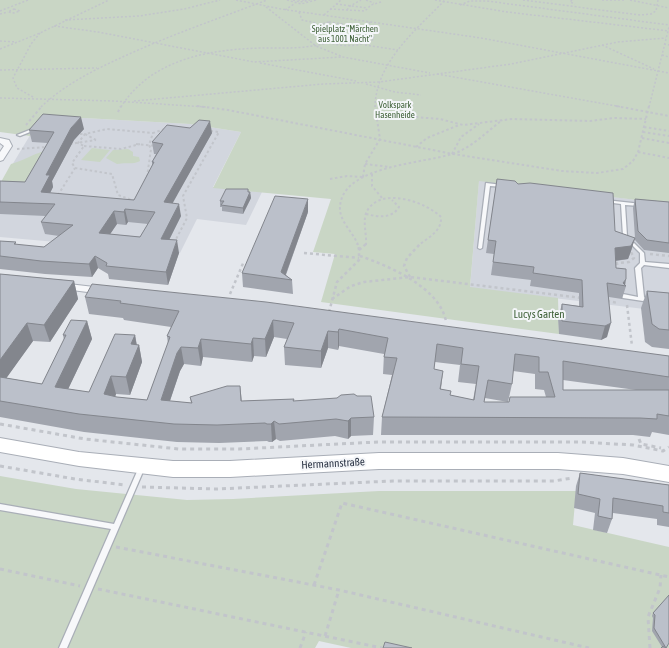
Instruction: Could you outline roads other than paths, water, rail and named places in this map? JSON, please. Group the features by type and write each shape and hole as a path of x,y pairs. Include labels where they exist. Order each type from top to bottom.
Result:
{"main road":[{"name":"Hermannstraße","path":"0,445 79,459 142,466 230,469 379,461 558,461 622,466 668,473"}],"street":[{"path":"0,158 8,146 3,141"},
{"path":"46,285 115,292"}],"lane":[{"path":"19,135 33,130"},
{"path":"480,248 488,184 511,187"},
{"path":"601,200 646,206"},
{"path":"623,203 625,236 642,253 643,263"},
{"path":"643,263 669,266"},
{"path":"641,298 638,268 643,263"},
{"path":"623,296 648,299"},
{"path":"62,648 142,466"},
{"path":"0,506 115,527"}],"park label":[{"name":"Spielplatz \"Märchen aus 1001 Nacht\"","path":"345,34"},
{"name":"Volkspark Hasenheide","path":"395,110"},
{"name":"Lucys Garten","path":"539,314"}]}
